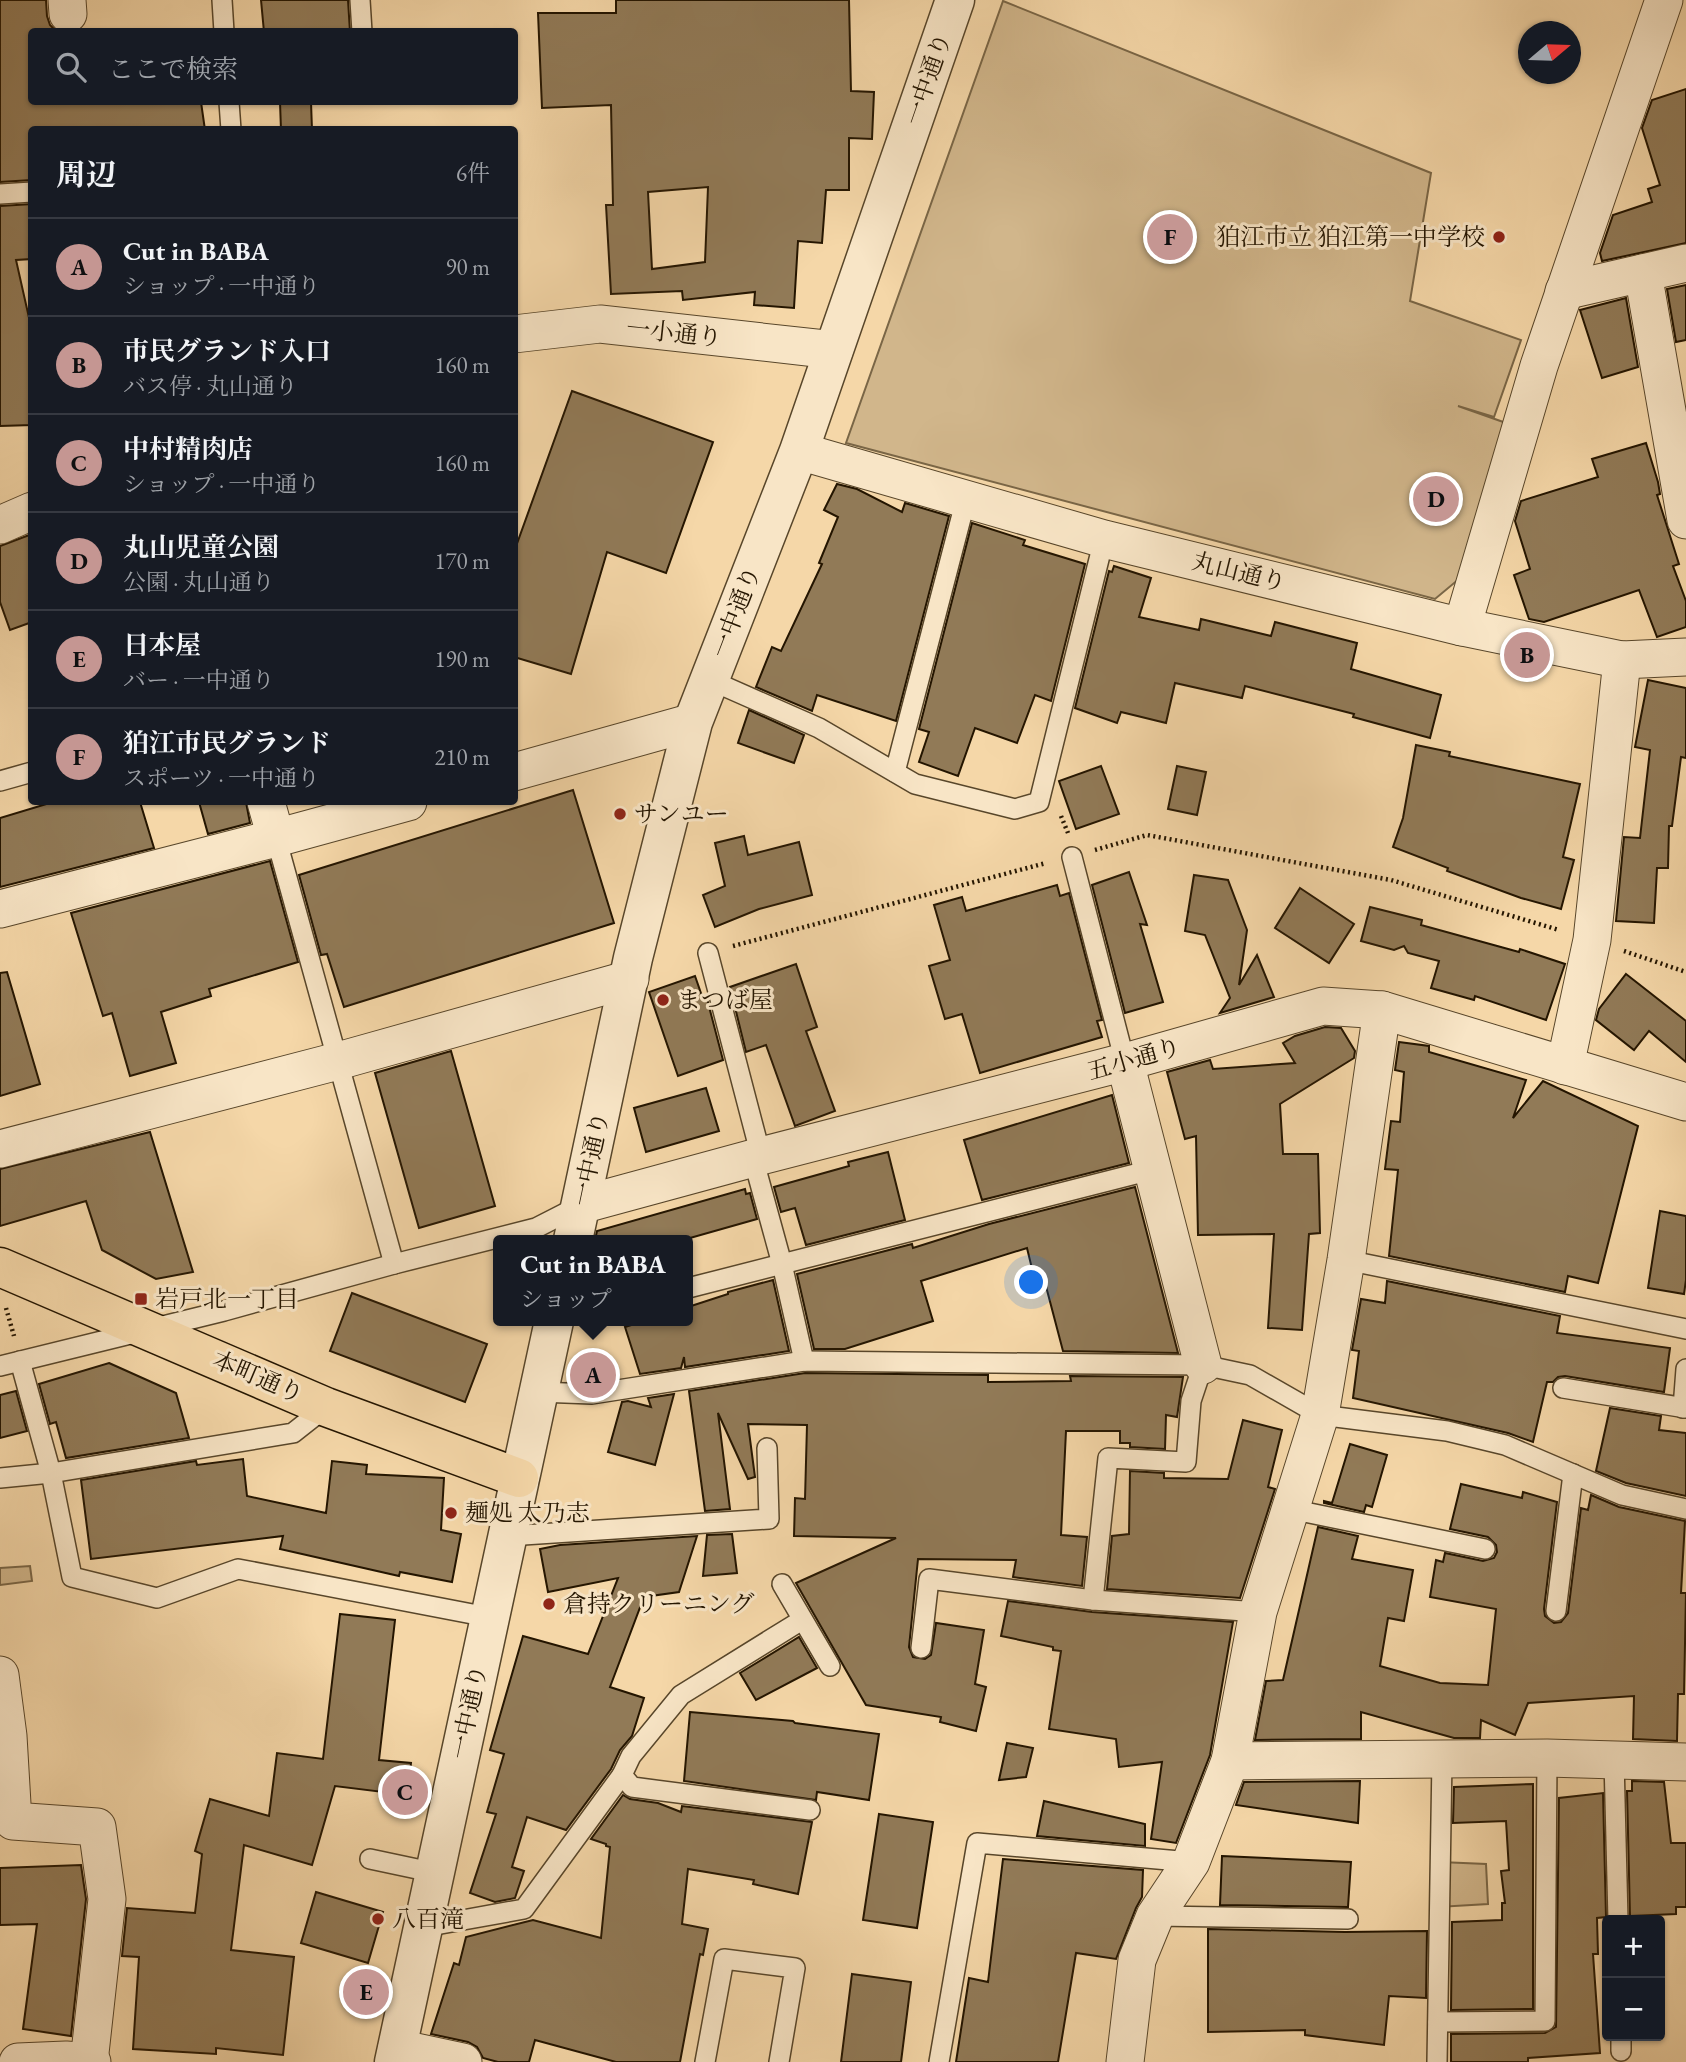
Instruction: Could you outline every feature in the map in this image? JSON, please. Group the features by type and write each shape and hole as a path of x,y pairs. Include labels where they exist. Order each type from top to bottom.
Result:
{"main road":[{"name":"本町通り","path":"2,1282 149,1330 326,1407 519,1478"}],"street":[{"name":"一中通り","path":"577,1223 633,958 693,722 799,451 955,0"},
{"path":"1462,626 1539,366 1664,0"},
{"path":"1564,291 1686,263"},
{"path":"1643,273 1686,520"},
{"name":"一小通り","path":"518,334 600,324 834,350"},
{"name":"丸山通り","path":"799,451 1104,539 1462,626 1622,660 1686,657"},
{"path":"0,526 28,513"},
{"path":"1565,1066 1592,940 1622,660"},
{"path":"518,771 693,722"},
{"path":"267,805 276,838"},
{"path":"0,909 397,805"},
{"path":"0,1149 338,1061 630,979"},
{"name":"五小通り","path":"577,1223 757,1157 1125,1062 1322,1006 1381,1010 1686,1102"},
{"path":"1125,2062 1137,1960 1156,1916 1191,1863 1230,1761 1258,1612 1320,1415 1346,1260 1381,1010"},
{"path":"1125,1062 1203,1365"},
{"name":"一中通り","path":"396,2055 488,1617 538,1392 556,1326"},
{"path":"0,1675 13,1821 97,1827 107,1899 90,2062 18,2062"},
{"path":"1230,1761 1547,1758 1686,1762"},
{"path":"396,2055 463,2062"}],"lane":[{"path":"222,0 224,28"},
{"path":"360,0 362,28"},
{"path":"229,105 231,126"},
{"path":"0,194 28,192"},
{"path":"895,772 966,499"},
{"path":"710,680 819,728 915,784 1015,809 1040,802 1104,539"},
{"path":"0,781 28,773"},
{"path":"276,838 394,1264"},
{"path":"1072,857 1125,1062"},
{"path":"708,953 804,1361"},
{"path":"693,1288 1151,1170"},
{"path":"508,1235 536,1228 577,1223"},
{"path":"0,1366 149,1330 493,1239"},
{"path":"1346,1260 1686,1329"},
{"path":"20,1361 51,1473 72,1577 157,1598 238,1570 488,1617"},
{"path":"538,1392 592,1394 804,1361 1203,1365 1250,1375 1320,1415 1447,1431 1505,1445 1622,1495 1686,1509"},
{"path":"1093,1600 1108,1458 1186,1462 1191,1401 1203,1365"},
{"path":"1563,1388 1684,1408 1686,1369"},
{"path":"0,1478 51,1473 293,1433 326,1407"},
{"path":"508,1536 769,1519 767,1448"},
{"path":"1556,1611 1573,1474"},
{"path":"1290,1509 1485,1549"},
{"path":"921,1648 929,1579 1093,1600 1258,1612"},
{"path":"782,1584 830,1667"},
{"path":"424,1927 524,1909 622,1775 631,1756 681,1695 802,1619"},
{"path":"1438,2022 1545,2021 1547,1758"},
{"path":"1437,2062 1442,1759"},
{"path":"1614,1760 1618,1915"},
{"path":"622,1775 632,1787 810,1810"},
{"path":"939,2062 977,1843 1191,1863"},
{"path":"370,1859 436,1873"},
{"path":"1156,1916 1348,1919"},
{"path":"705,2062 724,1959 795,1968 779,2062"}],"path":[{"path":"1040,802 1062,817 1070,840 1072,857"},
{"path":"708,953 1147,835 1391,880 1592,940 1686,972"},
{"path":"2,1282 20,1361"}],"shaded area":[{"path":"1003,1 1431,173 1410,301 1521,340 1494,417 1458,406 1506,423 1465,574 1435,599 846,443"},
{"path":"30,1566 32,1581 0,1585 0,1568"},
{"path":"1440,1862 1486,1864 1488,1904 1438,1907"}],"building":[{"path":"0,0 46,0 47,16 53,28 28,28 28,105 201,105 204,126 28,126 28,180 0,182"},
{"path":"261,0 348,0 350,28 264,28"},
{"path":"616,0 849,0 851,91 874,92 872,139 849,138 849,190 826,190 822,243 798,241 794,308 754,305 755,292 683,300 682,291 611,294 606,205 613,205 611,105 542,108 538,13 616,13","holes":["708,187 705,262 652,269 648,192"]},
{"path":"1686,89 1686,243 1602,261 1600,253 1613,215 1652,202 1648,189 1660,185 1642,128 1652,100"},
{"path":"280,105 311,105 312,126 281,126"},
{"path":"28,204 28,259 16,260 28,313 28,425 0,426 0,206"},
{"path":"1686,285 1686,340 1676,342 1667,289"},
{"path":"1626,298 1638,367 1602,378 1580,310"},
{"path":"572,391 713,442 666,573 607,552 571,674 518,658 518,541"},
{"path":"1646,443 1658,482 1660,494 1657,495 1679,564 1673,566 1686,601 1686,627 1657,637 1639,590 1544,622 1529,619 1514,575 1530,569 1515,521 1521,501 1598,477 1592,459"},
{"path":"837,484 857,489 902,512 905,503 949,516 896,721 817,695 812,711 756,687 772,647 781,651 822,564 819,563 838,517 824,510"},
{"path":"972,523 1025,540 1023,545 1085,564 1051,701 1035,695 1017,743 975,728 958,776 919,762 929,732 919,729"},
{"path":"28,536 28,623 10,630 0,602 0,546"},
{"path":"1114,566 1151,578 1139,617 1199,630 1201,619 1271,636 1275,622 1357,643 1351,669 1441,695 1430,738 1353,717 1354,714 1245,686 1242,698 1175,683 1166,723 1121,712 1117,723 1075,708 1109,571 1112,572"},
{"path":"1648,680 1686,688 1686,758 1681,757 1672,826 1669,826 1668,868 1657,868 1654,923 1616,921 1624,837 1640,838 1650,750 1635,747"},
{"path":"749,710 804,735 794,763 738,743"},
{"path":"1416,745 1450,752 1449,756 1580,784 1563,857 1574,860 1561,909 1521,898 1447,871 1448,868 1393,847 1403,818"},
{"path":"1101,766 1119,814 1076,829 1059,781"},
{"path":"1177,766 1206,772 1197,815 1168,809"},
{"path":"573,790 614,923 344,1007 327,954 321,955 299,875"},
{"path":"43,805 141,805 154,848 0,887 0,818"},
{"path":"200,805 247,805 250,823 208,834"},
{"path":"744,836 748,855 799,842 812,895 759,909 715,927 703,895 725,886 715,843"},
{"path":"270,861 298,962 209,989 211,996 161,1012 176,1063 130,1076 112,1013 103,1016 71,913"},
{"path":"1129,872 1147,925 1140,924 1163,1002 1125,1013 1092,885"},
{"path":"1194,875 1228,880 1247,930 1239,985 1257,955 1274,997 1220,1013 1230,998 1205,935 1185,931"},
{"path":"1057,885 1060,896 1069,893 1102,1020 1097,1021 1102,1037 980,1073 962,1014 945,1019 929,966 950,960 934,905 962,897 966,911"},
{"path":"1300,888 1354,924 1329,963 1275,928"},
{"path":"1370,907 1422,920 1421,925 1519,952 1520,949 1565,964 1546,1020 1475,996 1474,1000 1431,988 1439,961 1408,953 1404,946 1394,950 1361,941"},
{"path":"796,964 817,1027 806,1031 835,1111 795,1126 766,1045 746,1052 730,987"},
{"path":"7,972 40,1084 0,1096 0,973"},
{"path":"1626,974 1686,1021 1686,1062 1649,1031 1634,1050 1596,1020 1599,1009"},
{"path":"695,976 702,996 706,995 723,1060 678,1076 649,992"},
{"path":"1325,1027 1341,1028 1355,1051 1354,1058 1280,1104 1283,1154 1318,1154 1320,1233 1309,1234 1302,1330 1268,1328 1274,1234 1198,1235 1196,1136 1185,1139 1167,1072 1210,1060 1213,1069 1295,1063 1283,1043 1295,1036"},
{"path":"1399,1042 1429,1046 1429,1052 1526,1080 1513,1118 1543,1081 1638,1126 1598,1283 1568,1276 1565,1292 1389,1256 1398,1170 1385,1169 1391,1121 1400,1122 1404,1072 1395,1070"},
{"path":"451,1051 495,1206 419,1228 375,1073"},
{"path":"706,1088 719,1131 646,1152 634,1108"},
{"path":"1112,1095 1129,1163 982,1200 964,1140"},
{"path":"150,1132 193,1272 156,1279 102,1250 86,1201 0,1226 0,1169"},
{"path":"888,1152 905,1220 806,1245 795,1208 781,1212 774,1187 849,1166 848,1162"},
{"path":"1135,1187 1178,1353 1063,1351 1043,1275 1034,1277 1027,1248 921,1281 933,1321 845,1349 814,1349 797,1274 912,1244 913,1248 989,1224"},
{"path":"745,1189 746,1194 750,1193 757,1219 693,1237 693,1235 596,1235 597,1231"},
{"path":"1660,1211 1686,1216 1684,1294 1648,1288"},
{"path":"773,1280 789,1351 685,1367 684,1357 681,1368 640,1374 625,1327 693,1326 693,1305 728,1292"},
{"path":"1387,1281 1560,1316 1557,1333 1670,1348 1664,1392 1558,1377 1553,1382 1547,1382 1533,1442 1508,1433 1353,1398 1359,1351 1352,1350 1361,1299 1385,1303"},
{"path":"352,1293 487,1344 465,1402 330,1351"},
{"path":"109,1363 176,1393 189,1438 66,1458 56,1422 50,1424 39,1384"},
{"path":"805,1373 988,1375 988,1382 1071,1381 1070,1376 1183,1377 1177,1417 1166,1415 1165,1449 1130,1447 1130,1443 1120,1443 1120,1431 1066,1431 1061,1535 1087,1537 1082,1586 1013,1577 1016,1560 918,1559 909,1647 913,1657 925,1659 931,1655 936,1623 984,1630 975,1684 986,1687 976,1731 940,1722 941,1717 866,1705 796,1583 896,1538 794,1536 795,1498 805,1499 807,1425 748,1424 755,1477 748,1479 718,1413 730,1509 705,1511 689,1391"},
{"path":"16,1391 27,1431 0,1438 0,1395"},
{"path":"674,1394 655,1465 608,1452 622,1402 651,1407 648,1398"},
{"path":"1610,1408 1661,1416 1659,1430 1686,1433 1686,1496 1626,1483 1596,1471"},
{"path":"1243,1420 1282,1430 1268,1487 1275,1489 1240,1598 1107,1589 1112,1536 1129,1534 1130,1471 1164,1473 1164,1478 1228,1479"},
{"path":"1350,1444 1387,1455 1372,1507 1366,1505 1364,1512 1324,1503 1332,1503"},
{"path":"243,1459 247,1496 326,1513 332,1461 367,1465 366,1474 444,1478 441,1530 461,1534 452,1582 400,1572 399,1576 280,1549 283,1536 91,1559 81,1480 196,1461 197,1465"},
{"path":"1461,1484 1522,1498 1523,1492 1557,1502 1544,1609 1545,1616 1554,1623 1561,1622 1568,1613 1581,1508 1588,1510 1591,1495 1619,1507 1685,1521 1681,1593 1686,1593 1684,1694 1678,1694 1677,1741 1633,1739 1634,1696 1528,1703 1515,1735 1481,1720 1480,1738 1454,1738 1361,1712 1361,1739 1255,1740 1266,1681 1283,1680 1318,1527 1358,1536 1352,1559 1413,1570 1404,1621 1388,1618 1380,1666 1440,1683 1488,1685 1496,1609 1430,1597 1436,1560 1443,1562 1445,1553 1483,1561 1494,1558 1497,1552 1496,1545 1488,1537 1450,1529"},
{"path":"732,1534 737,1573 703,1576 707,1535"},
{"path":"697,1536 679,1592 644,1597 610,1687 644,1698 632,1736 566,1830 527,1817 512,1867 524,1871 515,1898 495,1902 470,1893 496,1814 487,1812 504,1754 490,1750 523,1636 588,1654 618,1578 548,1592 540,1549 560,1545"},
{"path":"1008,1601 1092,1612 1233,1622 1210,1755 1176,1843 1151,1839 1162,1762 1119,1767 1116,1739 1049,1729 1061,1651 1001,1636"},
{"path":"340,1614 395,1620 379,1760 411,1763 407,1795 335,1786 312,1865 244,1845 231,1950 294,1957 283,2055 216,2048 216,2054 133,2049 139,1957 122,1956 127,1908 195,1913 202,1854 195,1851 210,1799 269,1816 277,1753 323,1759"},
{"path":"799,1637 817,1668 756,1700 740,1673"},
{"path":"690,1712 793,1721 879,1734 869,1800 817,1792 816,1800 684,1781"},
{"path":"1007,1743 1033,1748 1026,1777 999,1780"},
{"path":"1360,1781 1358,1823 1236,1805 1244,1782"},
{"path":"1632,1781 1664,1782 1671,1843 1686,1843 1686,1907 1676,1907 1676,1914 1630,1915 1627,1791 1632,1791"},
{"path":"1533,1784 1533,2009 1451,2010 1452,1922 1502,1920 1502,1903 1505,1903 1501,1871 1509,1870 1506,1821 1453,1823 1454,1787"},
{"path":"1603,1793 1606,1915 1597,1918 1598,1954 1593,1954 1600,2053 1528,2058 1528,2062 1451,2062 1451,2034 1545,2033 1556,2027 1559,1798"},
{"path":"623,1795 630,1799 658,1803 681,1812 682,1806 812,1822 798,1894 753,1884 754,1880 688,1869 682,1924 708,1929 703,1955 700,1954 680,2062 616,2062 535,2040 529,2062 498,2062 483,2058 477,2047 468,2042 431,2034 454,1963 459,1965 466,1937 533,1920 601,1938 610,1847 591,1839"},
{"path":"1044,1801 1145,1824 1145,1846 1037,1836"},
{"path":"879,1814 933,1822 917,1928 863,1920"},
{"path":"1222,1856 1351,1862 1348,1907 1220,1905"},
{"path":"1003,1859 1143,1870 1142,1897 1116,1959 1076,1953 1058,2062 956,2062 969,1978 988,1982"},
{"path":"81,1865 86,1899 71,2036 23,2029 37,1924 0,1925 0,1868"},
{"path":"316,1892 383,1912 368,1963 301,1943"},
{"path":"1208,1929 1427,1931 1426,1998 1389,1996 1384,2045 1305,2035 1305,2030 1208,2032"},
{"path":"852,1974 911,1982 901,2062 841,2062"}],"place":[{"name":"狛江市民グランド","path":"1170,237"},
{"name":"狛江市立 狛江第一中学校","path":"1499,237"},
{"name":"丸山児童公園","path":"1436,499"},
{"name":"市民グランド入口","path":"1527,655"},
{"name":"サンユー","path":"620,814"},
{"name":"まつば屋","path":"663,1000"},
{"name":"岩戸北一丁目","path":"141,1299"},
{"name":"Cut in BABA","path":"593,1375"},
{"name":"麺処 太乃志","path":"451,1513"},
{"name":"倉持クリーニング","path":"549,1604"},
{"name":"中村精肉店","path":"405,1792"},
{"name":"八百滝","path":"378,1919"},
{"name":"日本屋","path":"366,1992"}]}
